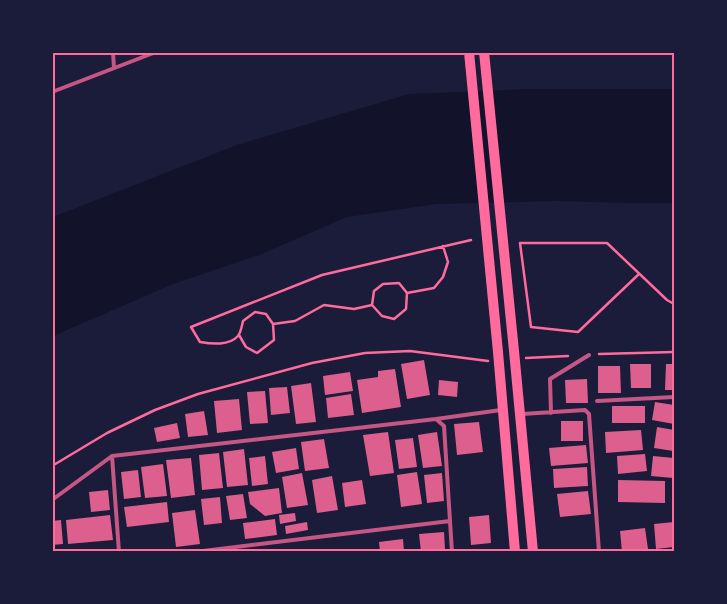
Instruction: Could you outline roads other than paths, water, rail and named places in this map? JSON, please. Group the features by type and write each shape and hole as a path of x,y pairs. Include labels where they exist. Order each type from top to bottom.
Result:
{"main road":[{"path":"470,52 499,357 515,552"},
{"path":"484,52 532,552"}],"lane":[{"path":"113,52 114,68"},
{"path":"52,92 156,52"},
{"path":"551,412 550,379 589,355"},
{"path":"597,401 674,397"},
{"path":"52,500 112,456 503,410"},
{"path":"519,414 585,410 589,414 599,552"},
{"path":"436,419 444,426 452,552"},
{"path":"112,456 120,552"},
{"path":"196,552 450,521"}]}
